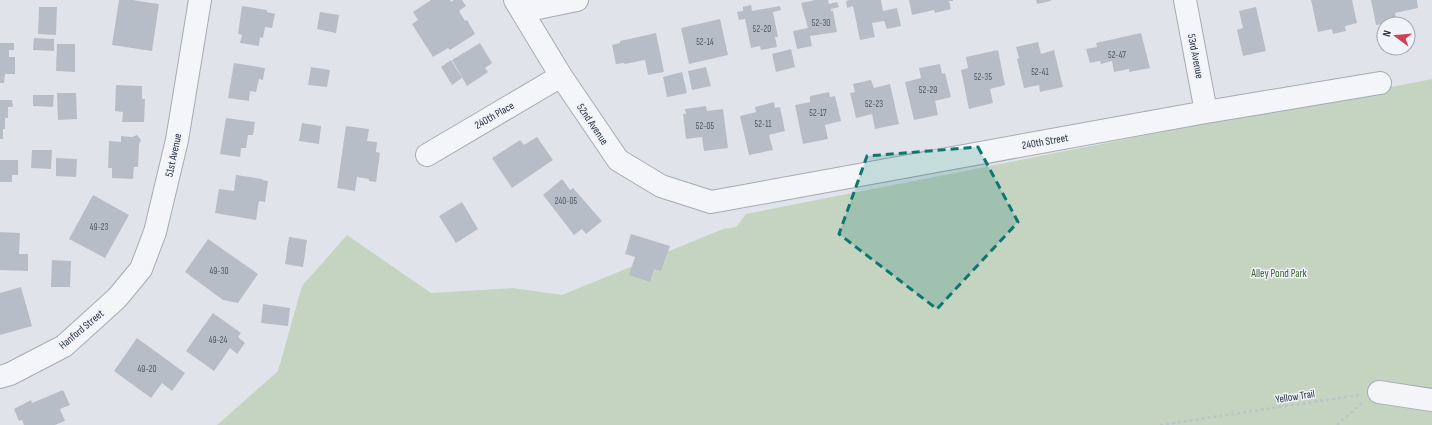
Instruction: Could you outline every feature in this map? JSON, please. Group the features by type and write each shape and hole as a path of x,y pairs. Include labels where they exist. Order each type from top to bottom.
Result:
{"street":[{"name":"51st Avenue","path":"117,298 141,269 155,232 177,140 200,0"},
{"path":"519,6 576,0"},
{"name":"53rd Avenue","path":"1185,0 1206,112"},
{"name":"52nd Avenue","path":"519,6 561,76 618,160 661,186 711,202"},
{"name":"240th Place","path":"427,155 561,76"},
{"name":"240th Street","path":"711,202 1206,112 1380,83"},
{"name":"Hanford Street","path":"0,377 10,374 64,346 117,298"},
{"path":"1379,392 1432,400"}],"path":[{"name":"Yellow Trail","path":"1160,425 1379,392"},
{"path":"1337,425 1357,407 1379,392"}],"highlighted area":[{"path":"978,147 1018,222 937,309 839,234 867,156"}],"green space":[{"name":"Alley Pond Park","path":"1432,79 1432,425 217,425 278,371 302,286 347,235 431,293 513,288 562,295 723,229 736,227 746,214"}],"building":[{"path":"119,0 132,0 159,4 152,51 112,45"},
{"path":"431,0 450,0 451,2 454,0 462,0 466,6 459,11 465,21 467,20 475,34 450,50 448,48 433,57 412,24 418,20 413,12"},
{"path":"816,0 828,0 829,4 837,2 839,7 831,9 831,11 833,11 837,32 810,36 812,46 797,49 793,31 808,28 801,3"},
{"path":"881,0 883,11 897,8 901,26 887,29 884,21 872,23 875,37 860,40 853,6 847,8 846,1"},
{"path":"909,0 953,1 949,1 951,9 935,13 934,10 912,15"},
{"path":"1036,0 1051,0 1051,1 1037,4"},
{"path":"1311,0 1352,0 1357,23 1345,26 1346,31 1333,34 1332,29 1318,32"},
{"path":"1371,0 1417,0 1418,8 1395,13 1396,16 1376,16 1376,25"},
{"path":"751,5 752,11 780,6 781,10 773,12 778,37 775,37 777,47 761,50 760,46 751,48 745,19 739,20 737,12 743,11 743,7"},
{"path":"242,6 267,10 267,12 275,14 272,28 265,27 263,38 260,37 259,46 240,43 242,35 238,34"},
{"path":"39,7 57,7 56,35 38,34"},
{"path":"1256,7 1266,51 1243,56 1237,30 1243,28 1239,11"},
{"path":"320,12 339,15 336,33 317,29"},
{"path":"720,19 728,55 689,64 681,28"},
{"path":"656,33 664,72 648,75 645,60 625,64 616,64 612,45 620,43 620,41"},
{"path":"1141,33 1150,68 1129,72 1129,69 1114,72 1112,61 1101,64 1100,61 1090,63 1086,49 1097,47 1096,43"},
{"path":"34,38 54,39 54,51 33,50"},
{"path":"1038,42 1041,54 1054,50 1063,87 1040,92 1039,85 1024,88 1017,59 1019,58 1016,47"},
{"path":"0,43 14,43 14,50 9,50 9,57 15,57 15,74 5,74 4,83 0,83"},
{"path":"480,43 492,63 485,68 488,72 467,86 452,60"},
{"path":"57,44 75,44 75,72 56,71"},
{"path":"791,49 795,67 776,72 772,54"},
{"path":"998,50 1005,85 990,89 993,103 969,109 961,70 968,68 966,57"},
{"path":"451,60 462,78 452,85 441,67"},
{"path":"234,63 265,68 263,80 259,79 256,92 250,91 249,101 228,98"},
{"path":"940,64 942,74 945,73 951,97 935,101 938,115 914,120 905,82 921,78 919,68"},
{"path":"311,67 330,70 327,87 308,85"},
{"path":"706,67 711,86 692,90 688,71"},
{"path":"682,72 687,93 667,97 663,77"},
{"path":"871,80 874,88 890,84 899,124 875,129 872,114 856,118 850,93 855,92 853,84"},
{"path":"116,85 142,86 142,99 145,99 144,122 122,122 123,112 115,111"},
{"path":"829,92 830,97 835,96 841,121 825,125 828,139 803,144 795,105 810,102 810,96"},
{"path":"57,93 76,93 77,119 58,120"},
{"path":"33,95 54,95 53,107 33,106"},
{"path":"0,100 12,100 13,107 8,107 8,118 5,118 3,139 0,139"},
{"path":"774,102 775,108 780,107 785,131 769,135 773,150 749,155 740,116 756,112 755,107"},
{"path":"706,106 707,111 723,109 728,148 704,151 702,137 686,139 683,114 686,114 685,109"},
{"path":"226,118 255,122 253,135 248,135 246,148 241,148 240,157 220,154"},
{"path":"302,123 321,126 319,144 299,141"},
{"path":"346,126 369,129 367,141 377,142 376,152 380,153 376,182 357,177 355,191 337,188"},
{"path":"137,135 141,140 139,144 138,167 134,167 133,179 112,178 112,168 108,168 109,141 121,142 121,136 132,137"},
{"path":"537,137 553,160 512,188 492,158 520,140 524,145"},
{"path":"32,150 52,150 51,169 31,168"},
{"path":"56,158 77,159 76,177 56,176"},
{"path":"0,160 18,160 18,175 12,175 12,182 0,182"},
{"path":"236,175 268,181 265,202 259,201 256,220 215,213 219,189 234,191"},
{"path":"562,179 570,190 573,188 602,221 586,234 582,229 574,235 543,195"},
{"path":"93,195 129,215 105,258 69,239"},
{"path":"462,202 478,229 456,243 439,216"},
{"path":"0,232 20,233 19,254 28,254 28,271 0,270"},
{"path":"631,234 670,246 661,271 654,269 650,282 629,275 635,257 625,254"},
{"path":"289,237 307,240 303,267 285,264"},
{"path":"208,239 258,274 238,303 223,300 185,272"},
{"path":"52,260 71,261 70,287 51,287"},
{"path":"21,287 32,326 0,335 0,293"},
{"path":"263,304 290,308 288,326 261,323"},
{"path":"213,313 241,333 238,337 245,343 237,354 230,348 214,371 186,351"},
{"path":"137,338 185,373 172,391 162,383 151,398 114,371"},
{"path":"63,390 70,405 60,409 65,421 55,425 24,425 22,420 19,421 14,409 31,400 32,403"}]}
